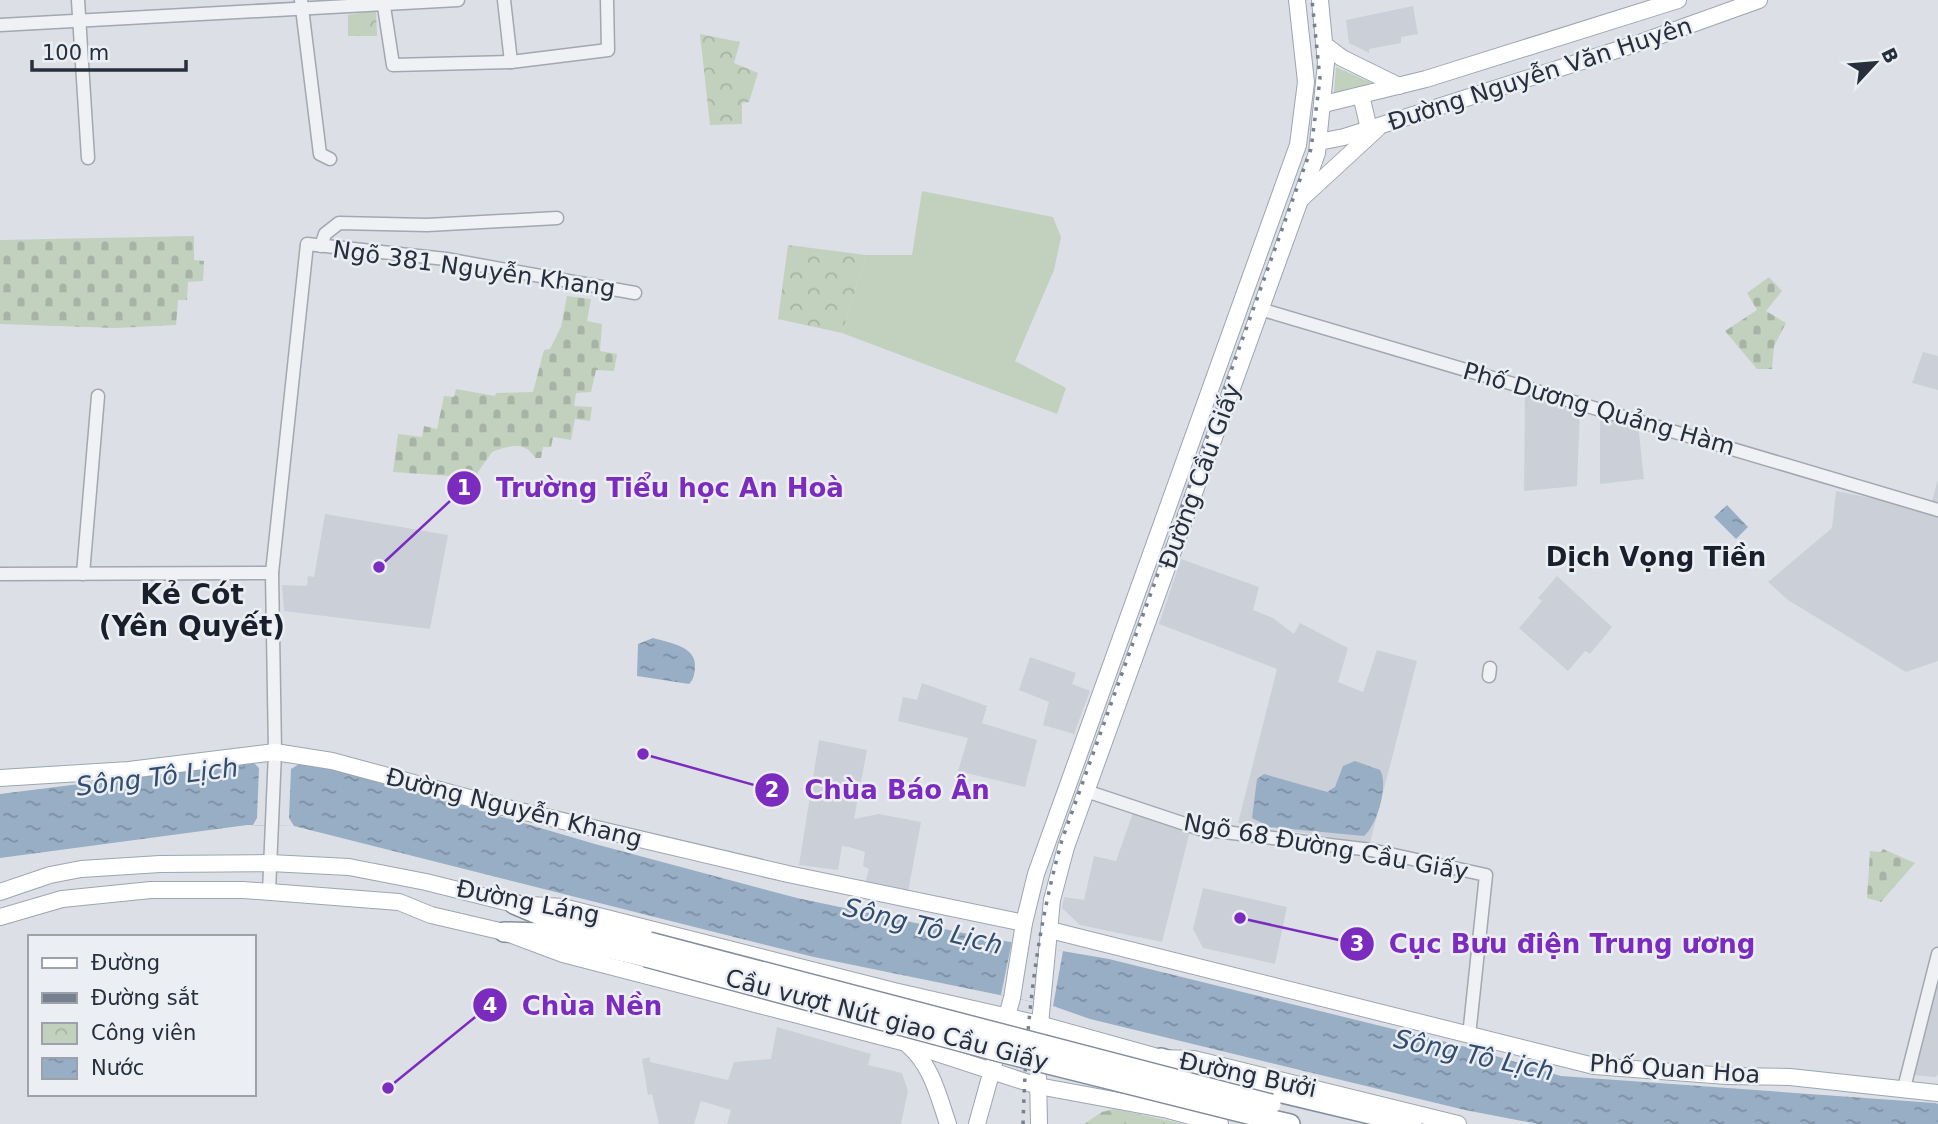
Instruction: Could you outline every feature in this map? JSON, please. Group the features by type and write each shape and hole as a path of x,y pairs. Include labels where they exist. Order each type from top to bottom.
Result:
{"highway":[{"name":"Cầu vượt Nút giao Cầu Giấy","path":"514,905 648,950 1000,1052 1270,1111"},
{"name":"Cầu vượt Nút giao Cầu Giấy","path":"504,932 543,933 648,950"},
{"path":"1161,1058 1232,1081 1412,1124"},
{"path":"1270,1111 1290,1124"},
{"path":"1270,1111 1356,1124"}],"main road":[{"name":"Đường Cầu Giấy","path":"1007,1017 1036,874 1298,145 1306,82 1297,0"},
{"name":"Đường Cầu Giấy","path":"1039,1024 1056,883 1086,791 1320,142 1326,46 1320,0"},
{"name":"Đường Nguyễn Văn Huyên","path":"1324,103 1399,86 1678,0"},
{"name":"Đường Nguyễn Văn Huyên","path":"1320,142 1642,42 1759,0"},
{"path":"1326,46 1342,58 1399,86"},
{"path":"1300,200 1376,126 1361,95"},
{"path":"1194,433 1213,440"},
{"name":"Đường Nguyễn Khang","path":"0,778 275,758 332,761 499,806 788,874 1024,923"},
{"name":"Đường Láng","path":"0,892 50,875 130,865 270,863 349,867 426,882 514,905 563,907 1039,1024"},
{"path":"130,865 131,891"},
{"name":"Đường Láng","path":"0,917 62,899 131,891 208,889 399,902 439,918 504,932 564,954 906,1043 993,1073"},
{"name":"Phố Quan Hoa","path":"1050,930 1594,1066 1727,1076 1790,1077 1938,1093"},
{"path":"977,1124 1007,1017"},
{"path":"1039,1024 1039,1124"},
{"name":"Đường Bưởi","path":"1039,1024 1161,1058 1194,1059 1458,1124"},
{"path":"906,1043 925,1063 948,1124"},
{"name":"Đường Bưởi","path":"993,1073 1038,1086 1168,1110 1220,1124"}],"street":[{"path":"78,0 88,158"},
{"path":"0,25 301,4 458,0"},
{"path":"503,0 511,62"},
{"path":"383,2 393,65 511,62 608,50 607,0"},
{"path":"301,4 325,157"},
{"path":"314,245 339,223 415,225 557,218"},
{"name":"Ngõ 381 Nguyễn Khang","path":"269,892 275,758 272,573 314,245 446,259 635,293"},
{"name":"Phố Dương Quảng Hàm","path":"1260,309 1938,510"},
{"path":"83,574 98,396"},
{"path":"0,574 272,573"},
{"name":"Ngõ 68 Đường Cầu Giấy","path":"1086,791 1200,829 1371,850 1486,875 1469,1036"},
{"path":"1904,1088 1938,954"}],"shaded area":[{"path":"1413,6 1418,34 1401,37 1401,43 1369,49 1369,53 1349,43 1346,20"},
{"path":"1923,352 1938,356 1938,390 1912,383"},
{"path":"1525,395 1580,409 1577,486 1524,491"},
{"path":"1600,414 1638,424 1644,479 1600,484"},
{"path":"1938,479 1938,661 1906,672 1788,600 1768,582 1832,528 1836,491 1881,500 1885,488 1932,501"},
{"path":"325,514 448,535 430,629 284,611 282,585 307,586 308,576 314,577"},
{"path":"1181,559 1259,587 1253,610 1273,618 1294,634 1300,623 1348,648 1338,682 1363,692 1377,650 1417,661 1370,843 1238,823 1277,669 1159,624"},
{"path":"1557,576 1612,627 1590,654 1585,651 1568,671 1519,628 1542,601 1538,598"},
{"path":"1030,657 1076,673 1072,684 1090,691 1074,734 1043,725 1049,702 1019,690"},
{"path":"922,683 987,706 982,723 1037,740 1025,787 958,771 968,738 898,721 903,697 917,700"},
{"path":"819,740 867,750 854,819 879,814 921,822 908,892 865,883 869,869 863,866 865,852 849,847 842,846 838,870 799,865"},
{"path":"1133,813 1190,831 1162,942 1080,925 1062,908 1064,897 1084,900 1094,856 1116,861"},
{"path":"1203,888 1287,907 1275,964 1203,948 1193,929"},
{"path":"1938,963 1938,1075 1910,1075"},
{"path":"777,1027 871,1054 868,1065 902,1073 908,1091 901,1124 727,1124 731,1110 701,1101 694,1124 659,1124 652,1094 648,1095 642,1059 650,1057 650,1062 728,1080 734,1062 771,1059"}],"green space":[{"path":"376,10 377,36 348,36 348,15"},
{"path":"700,34 740,42 734,63 758,73 749,102 742,103 742,124 710,125"},
{"path":"1336,67 1372,83 1334,93"},
{"path":"922,191 1053,217 1061,237 1054,270 1015,361 1066,388 1057,414 842,333 866,255 912,255"},
{"path":"194,236 194,260 204,261 203,281 188,282 187,300 178,300 176,325 116,328 0,324 0,240"},
{"path":"788,245 866,255 842,333 778,319"},
{"path":"1769,277 1782,291 1766,311 1786,323 1774,346 1772,369 1757,369 1725,331 1757,310 1747,293"},
{"path":"567,296 591,299 587,321 602,324 600,351 617,354 614,371 596,370 591,392 576,393 574,406 592,407 590,421 575,419 571,440 553,437 551,447 543,447 541,458 535,458 531,452 516,446 492,452 478,472 473,494 453,496 456,485 450,484 451,476 393,472 398,434 422,437 424,426 437,429 444,396 454,397 456,389 495,396 496,393 533,392 544,350 550,349 561,327"},
{"path":"1883,849 1915,863 1881,902 1867,898 1870,851 1881,852"},
{"path":"1115,1109 1184,1124 1084,1124 1102,1112"}],"water":[{"path":"1727,505 1748,527 1736,539 1714,517"},
{"path":"653,638 681,647 692,655 695,668 689,684 637,676 638,644"},
{"path":"1355,761 1380,770 1382,776 1382,794 1377,814 1364,836 1270,827 1252,818 1257,779 1264,774 1327,792 1335,787 1343,766"},
{"name":"Sông Tô Lịch","path":"247,763 299,764 345,771 595,844 797,898 987,938 1109,959 1466,1047 1561,1076 1935,1103 1938,1104 1938,1124 1538,1124 1465,1110 1090,1019 1053,1006 814,957 294,826 247,825 0,858 0,794"}],"pier":[{"path":"254,763 299,764 291,769 289,818 294,826 253,825 257,818 259,768"},
{"path":"1012,941 1063,951 1053,1006 1001,995"}],"railway":[{"path":"1023,1124 1034,981 1045,911 1062,840 1311,149 1320,79 1312,0"}],"place":[{"name":"Trường Tiểu học An Hoà","path":"379,567"},
{"name":"Chùa Báo Ân","path":"643,754"},
{"name":"Cục Bưu điện Trung ương","path":"1240,918"},
{"name":"Chùa Nền","path":"388,1088"}],"district":[{"name":"Dịch Vọng Tiền","path":"1656,557"},
{"name":"Kẻ Cót (Yên Quyết)","path":"192,610"}]}
